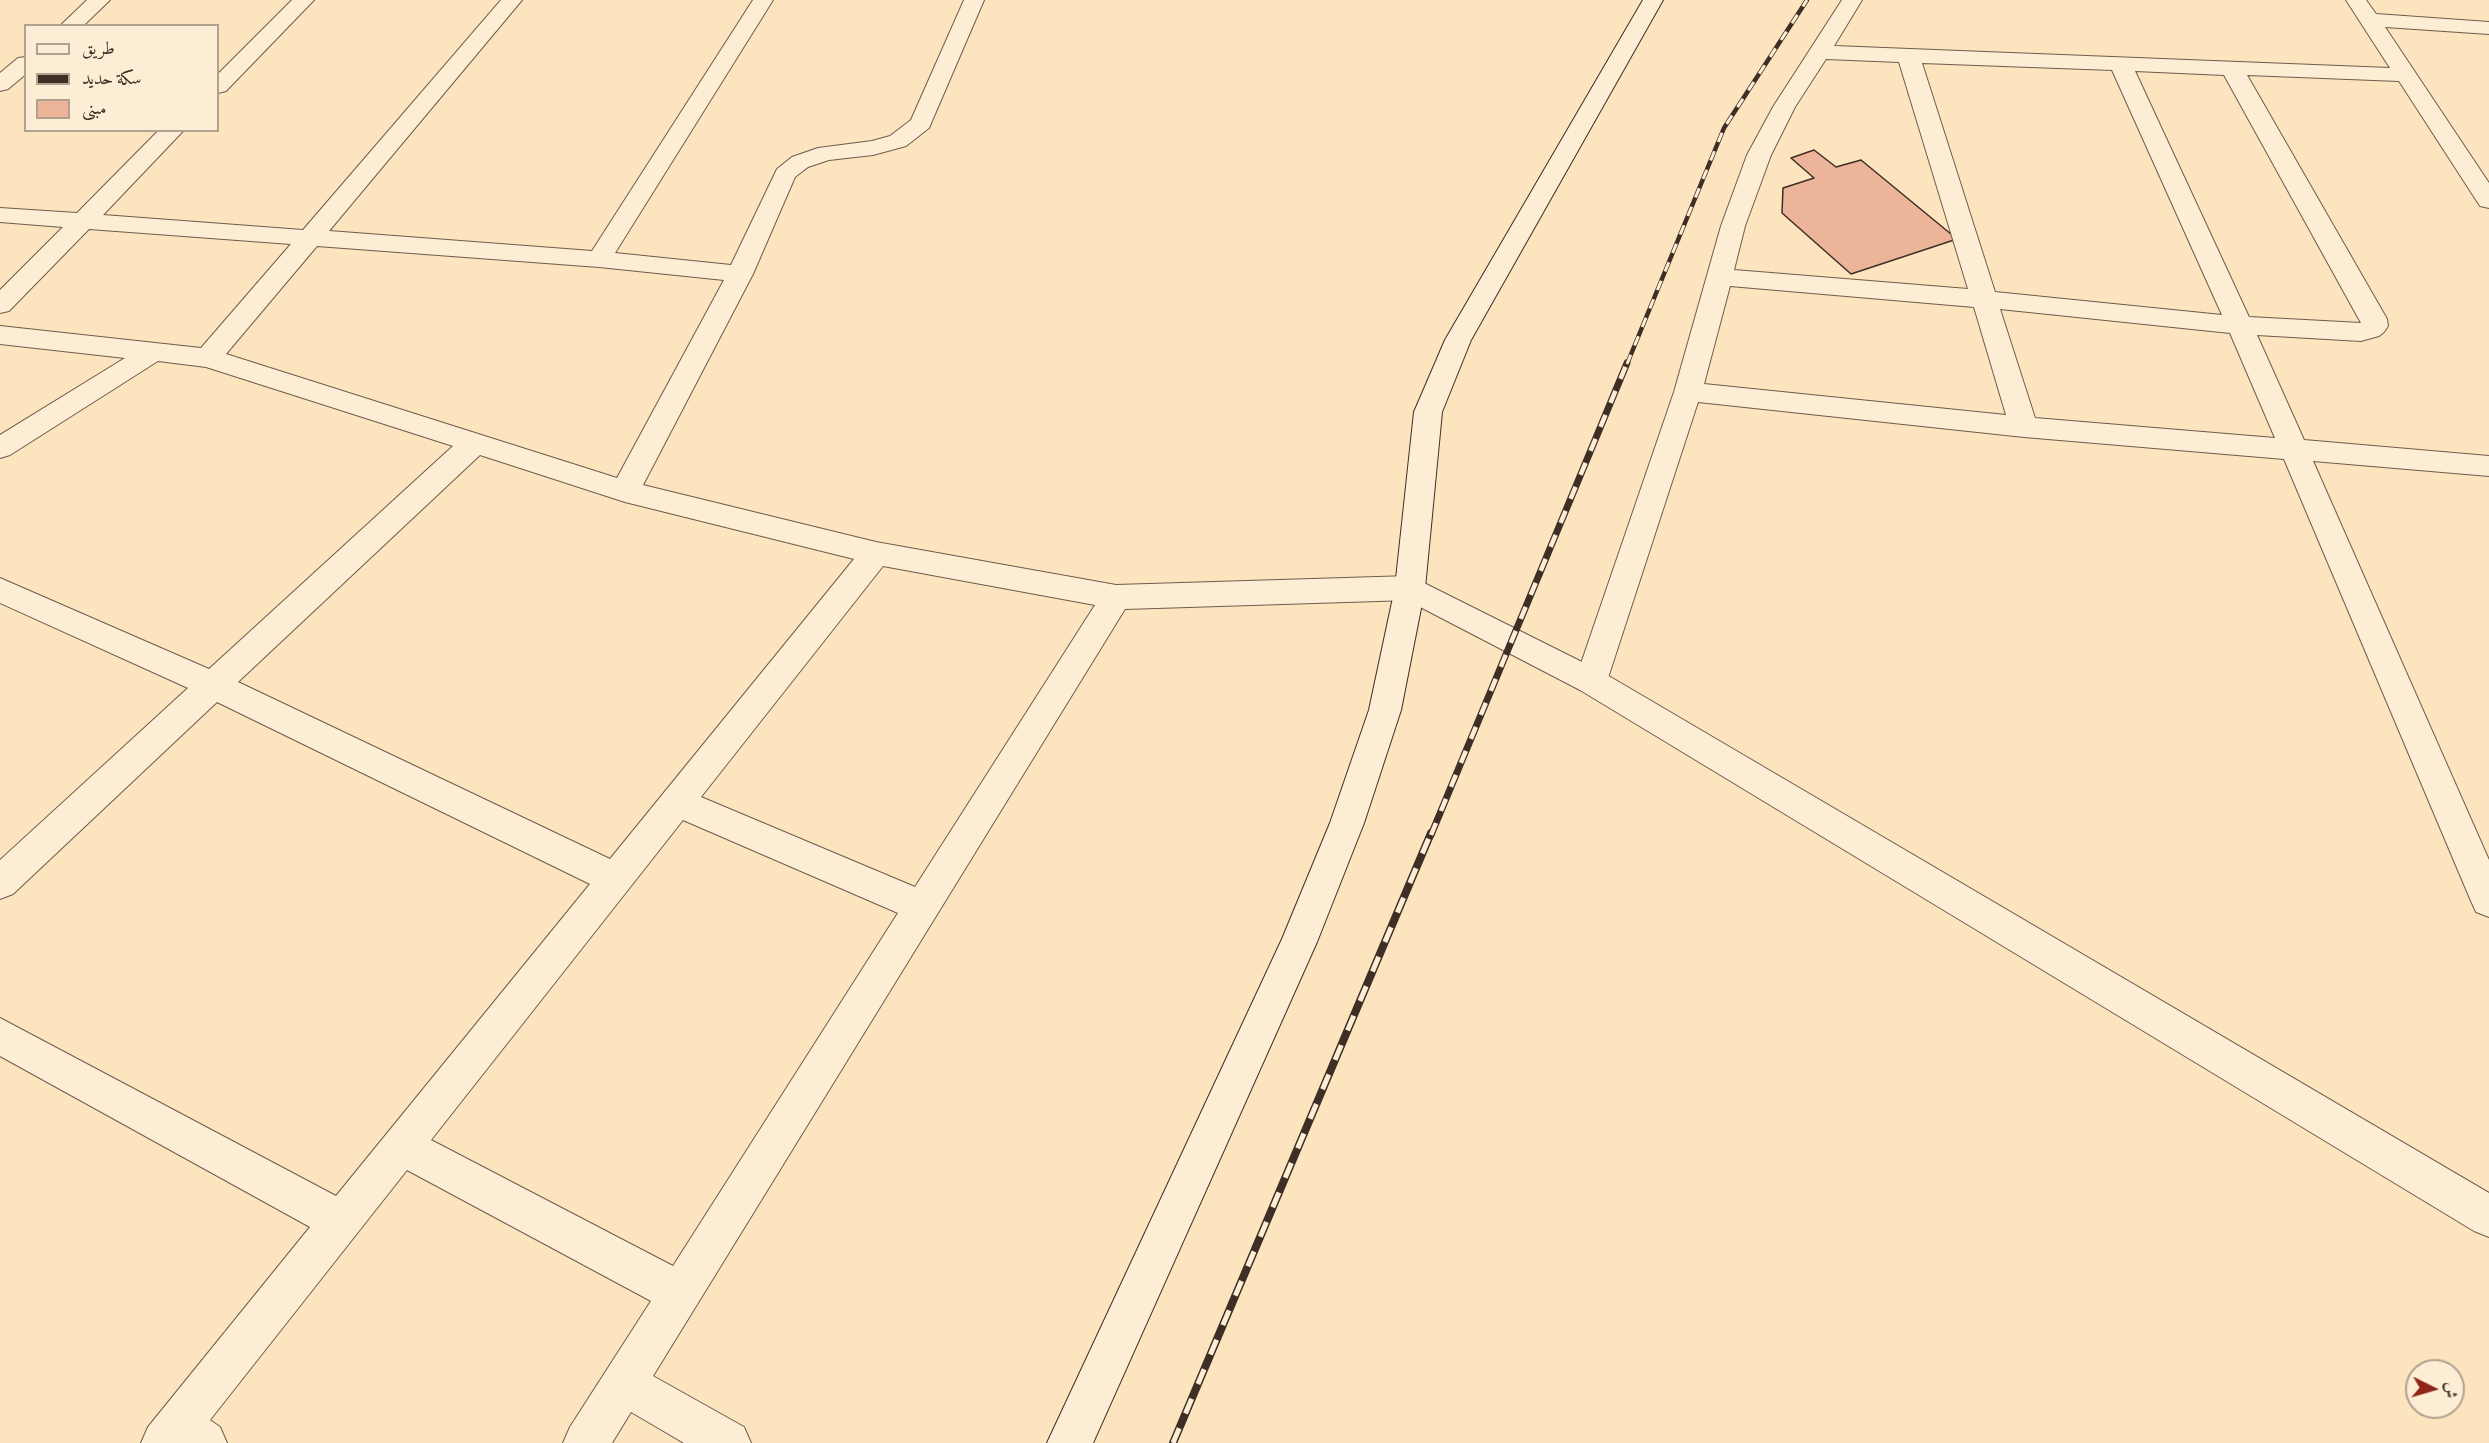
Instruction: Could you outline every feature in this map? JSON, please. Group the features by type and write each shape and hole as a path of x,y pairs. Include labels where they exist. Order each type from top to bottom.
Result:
{"street":[{"path":"72,24 100,0"},
{"path":"219,85 304,0"},
{"path":"208,358 512,0"},
{"path":"599,259 763,0"},
{"path":"625,490 740,274 785,174 800,162 826,153 873,148 898,141 921,123 974,0"},
{"path":"1070,1443 1299,942 1338,845 1385,710 1410,588 1427,423 1432,402 1458,340 1653,0"},
{"path":"1591,681 1688,392 1733,226 1759,155 1784,107 1852,0"},
{"path":"2356,0 2489,201"},
{"path":"2370,20 2489,28"},
{"path":"1819,52 2404,75"},
{"path":"1908,54 2024,428"},
{"path":"2120,63 2240,325 2489,901"},
{"path":"0,84 24,65"},
{"path":"1719,277 1983,299 2240,325 2361,332 2370,330 2375,326 2374,319 2231,67"},
{"path":"0,305 171,132"},
{"path":"0,215 599,259 740,274"},
{"path":"0,335 208,358 625,490 876,553 1116,597 1410,588 1591,681 2489,1216"},
{"path":"0,448 154,352"},
{"path":"1688,392 2024,428 2489,466"},
{"path":"0,883 475,443"},
{"path":"182,1437 342,1222 876,553"},
{"path":"0,590 213,685 616,879"},
{"path":"586,1443 1116,597"},
{"path":"677,802 922,907"},
{"path":"0,1036 342,1222"},
{"path":"402,1146 681,1293"},
{"path":"623,1383 728,1443"}],"building":[{"path":"1814,150 1836,167 1861,160 1957,239 1851,274 1782,213 1783,188 1814,178 1791,158"}],"railway":[{"path":"1627,364 1724,128 1807,0"},
{"path":"1431,835 1627,363"},
{"path":"1173,1443 1431,833"}]}
